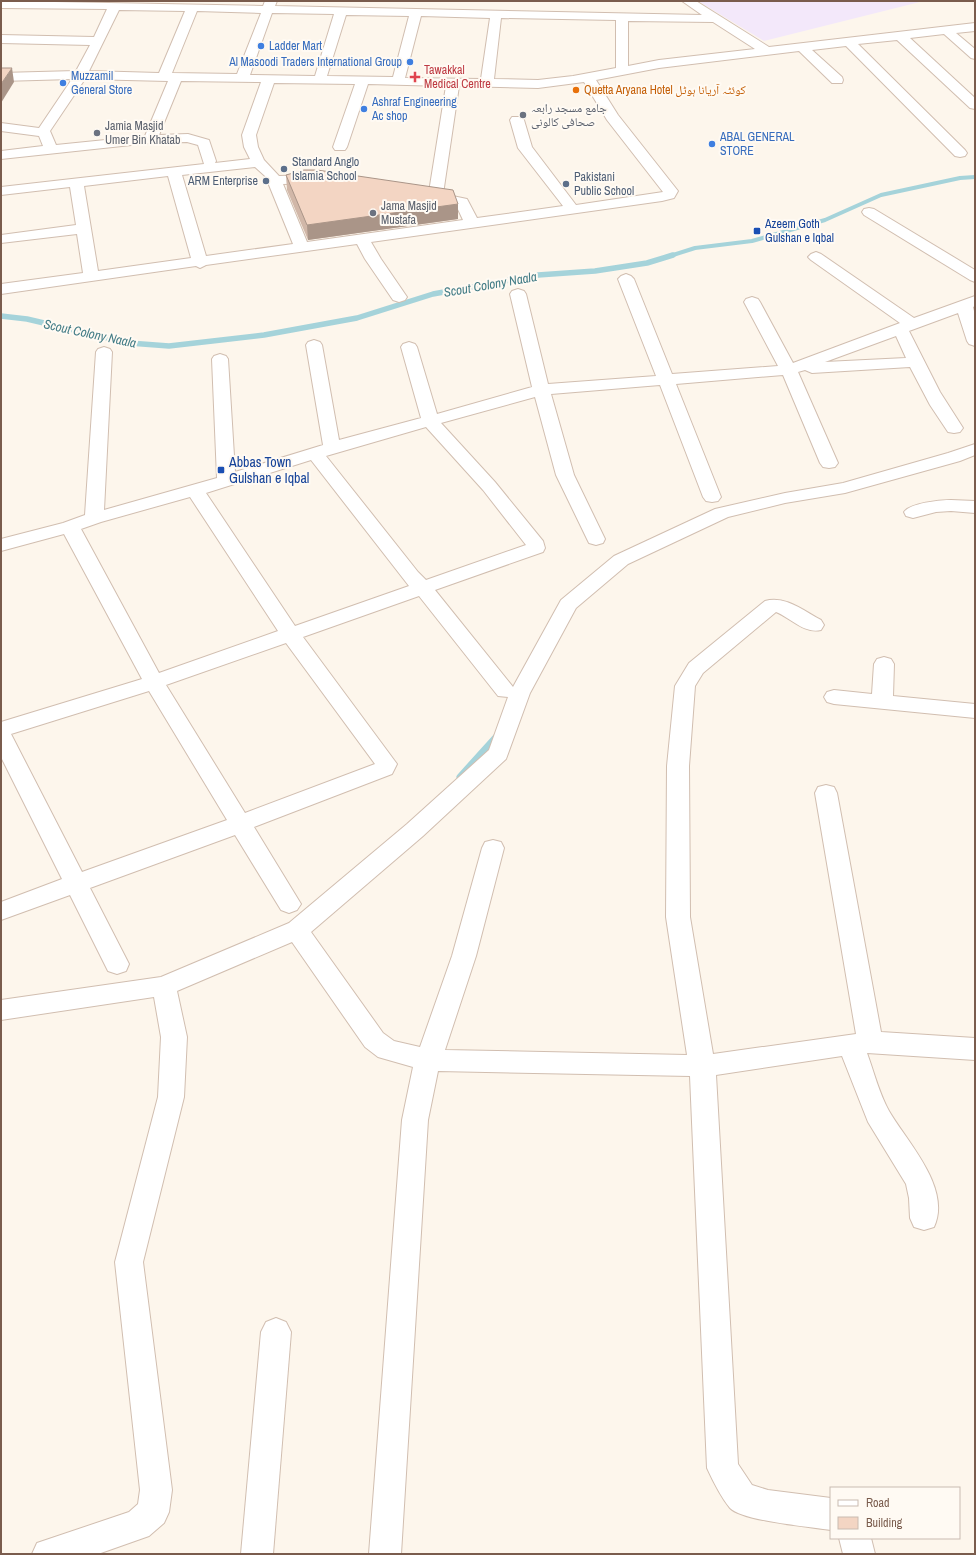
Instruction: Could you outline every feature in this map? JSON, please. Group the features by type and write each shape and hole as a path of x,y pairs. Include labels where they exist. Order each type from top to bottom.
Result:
{"street":[{"path":"516,1 516,14"},
{"path":"688,1 768,52"},
{"path":"1,4 110,4 192,8 269,5 416,13 718,19"},
{"path":"43,132 81,75 98,42 110,4"},
{"path":"242,78 269,5"},
{"path":"150,139 192,8"},
{"path":"320,80 346,8"},
{"path":"398,81 416,13"},
{"path":"487,83 496,14"},
{"path":"622,16 622,70"},
{"path":"1,77 81,75 538,84 588,77 658,64 975,27"},
{"path":"947,31 975,55"},
{"path":"900,36 975,105"},
{"path":"1,39 98,42"},
{"path":"848,42 960,153"},
{"path":"803,48 837,80"},
{"path":"1,289 573,210 669,195 671,192 612,117 588,77"},
{"path":"269,78 249,134 251,147 258,162 271,174 302,248"},
{"path":"340,147 363,80"},
{"path":"435,197 453,82"},
{"path":"517,120 525,148 573,210"},
{"path":"1,127 43,132 46,136 50,150"},
{"path":"1,155 150,139 188,138 199,140 204,143 209,161"},
{"path":"1,191 258,162"},
{"path":"174,171 200,262"},
{"path":"274,180 331,180"},
{"path":"76,182 91,277"},
{"path":"409,194 457,200 462,202 472,224"},
{"path":"869,212 975,277"},
{"path":"1,239 83,229"},
{"path":"362,239 373,259 399,297"},
{"path":"816,258 906,326 917,362 941,412 954,428"},
{"path":"626,279 712,497"},
{"path":"518,294 541,390 565,475 596,539"},
{"path":"752,302 789,370 829,463"},
{"path":"789,370 970,303 975,341"},
{"path":"314,345 324,451 408,572 423,588 505,691"},
{"path":"1,730 154,682 536,548 536,544 488,486 430,421 409,347"},
{"path":"94,518 104,352"},
{"path":"220,359 226,480"},
{"path":"1,545 70,527 94,518 195,490 324,451 541,390 789,370 917,362"},
{"path":"1,1010 164,986 297,930 415,830 498,754 520,693 568,604 621,560 722,513 785,498 845,488 975,450"},
{"path":"1,910 240,824 384,769 386,764 290,634 195,490"},
{"path":"913,512 946,506 975,507"},
{"path":"70,527 154,682 289,904"},
{"path":"814,625 783,607 772,605 696,668 684,686 678,766 678,917 702,1066 723,1468 742,1498 768,1506 830,1514"},
{"path":"882,702 884,664"},
{"path":"834,697 975,711"},
{"path":"1,736 117,964"},
{"path":"826,793 861,1044 877,1114 919,1181 924,1218"},
{"path":"385,1554 415,1120 424,1073 464,956 493,848"},
{"path":"297,930 374,1040 387,1050 428,1060 702,1066 861,1044 975,1050"},
{"path":"48,1554 138,1526 153,1512 156,1490 129,1262 171,1098 174,1037 164,986"},
{"path":"257,1554 276,1332"},
{"path":"855,1539 859,1554"}],"shaded area":[{"path":"698,1 924,1 764,41"}],"building":[{"path":"1,68 12,68 1,84"},
{"path":"304,170 317,170 453,190 458,204 307,225 286,175"}],"waterway":[{"name":"Scout Colony Naala","path":"670,256 695,248 752,241 825,220 881,195 960,178 975,177"},
{"name":"Scout Colony Naala","path":"1,316 27,319 129,343 169,346 264,335 357,318 433,294 538,275 595,271 647,263 673,255"},
{"path":"460,777 497,736"}],"place":[{"name":"Ladder Mart","path":"261,46"},
{"name":"Al Masoodi Traders International Group","path":"410,62"},
{"name":"Tawakkal Medical Centre","path":"415,77"},
{"name":"Muzzamil General Store","path":"63,83"},
{"name":"Quetta Aryana Hotel کوئٹہ آریانا ہوٹل","path":"576,90"},
{"name":"Ashraf Engineering Ac shop","path":"364,109"},
{"name":"جامع مسجد رابعہ صحافی کالونی","path":"523,115"},
{"name":"Jamia Masjid Umer Bin Khatab","path":"97,133"},
{"name":"ABAL GENERAL STORE","path":"712,144"},
{"name":"Standard Anglo Islamia School","path":"284,169"},
{"name":"ARM Enterprise","path":"266,181"},
{"name":"Pakistani Public School","path":"566,184"},
{"name":"Jama Masjid Mustafa","path":"373,213"},
{"name":"Azeem Goth Gulshan e Iqbal","path":"757,231"},
{"name":"Abbas Town Gulshan e Iqbal","path":"221,470"}]}
